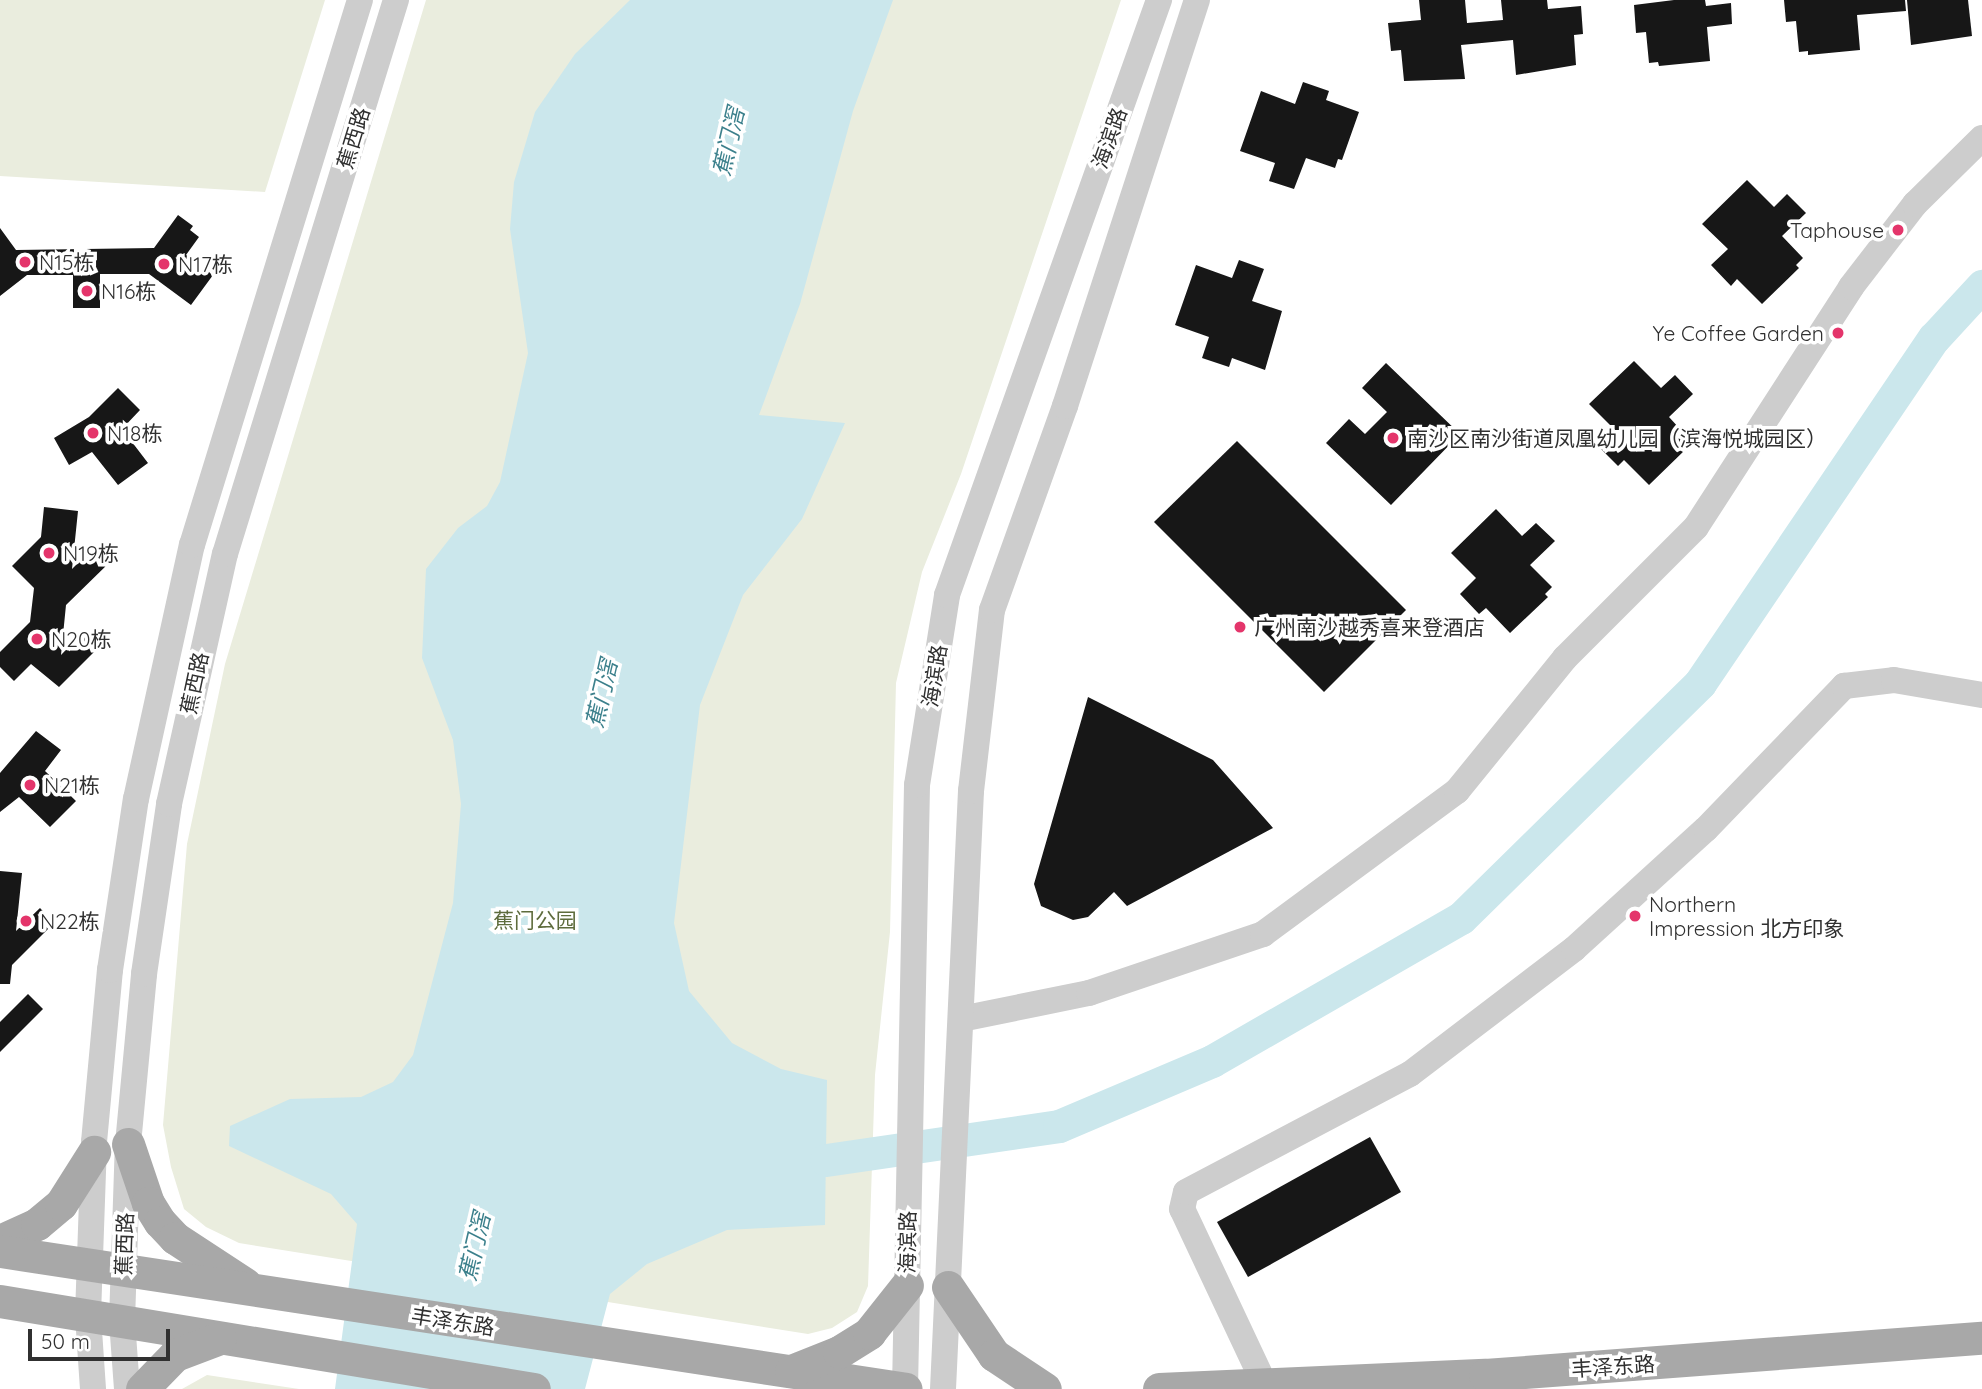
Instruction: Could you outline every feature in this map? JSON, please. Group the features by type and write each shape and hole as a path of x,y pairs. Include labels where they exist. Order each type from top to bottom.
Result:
{"main road":[{"path":"128,1144 148,1203 160,1222 175,1238 256,1291"},
{"path":"0,1241 37,1224 61,1204 94,1152"},
{"name":"丰泽东路","path":"0,1251 905,1389"},
{"path":"791,1371 839,1352 869,1333 907,1285"},
{"path":"948,1287 993,1355 1045,1389"},
{"path":"0,1301 534,1389"},
{"name":"丰泽东路","path":"1159,1389 1485,1375 1982,1338"},
{"path":"142,1389 175,1355 234,1339"}],"street":[{"name":"蕉西路","path":"93,1389 88,1315 94,1152 122,884 168,641 192,545 360,0"},
{"name":"蕉西路","path":"127,1389 122,1321 128,1144 155,889 204,637 225,554 396,0"},
{"name":"海滨路","path":"905,1389 917,785 947,595 1159,0"},
{"name":"海滨路","path":"943,1389 971,790 992,610 1065,406 1197,0"},
{"path":"961,1019 1089,993 1263,934 1457,791 1565,658 1696,527 1851,288 1915,204 1982,138"},
{"path":"1264,1383 1182,1209 1186,1192 1410,1074 1574,949 1706,829 1844,686 1894,680 1982,695"}],"green space":[{"path":"0,0 325,0 265,192 0,176"},
{"name":"蕉门公园","path":"426,0 1121,0 961,474 922,572 896,683 890,932 875,1075 868,1286 857,1312 832,1328 808,1334 239,1243 206,1227 184,1209 171,1167 163,1125 187,844 225,664"},
{"path":"207,1375 299,1389 182,1389"}],"water":[{"name":"蕉门滘","path":"630,0 893,0 853,111 800,304 759,415 845,423 802,519 743,595 700,705 674,923 689,991 732,1043 781,1069 827,1080 825,1225 727,1230 647,1264 610,1294 585,1389 335,1389 357,1224 331,1194 229,1146 230,1126 290,1099 361,1097 393,1082 413,1055 453,903 461,804 453,740 422,658 426,569 458,528 487,506 500,482 528,353 510,229 514,182 535,112 575,54"}],"building":[{"path":"1419,0 1465,0 1467,23 1503,20 1501,0 1547,0 1548,9 1581,6 1583,34 1574,35 1576,65 1516,75 1513,40 1461,45 1465,79 1404,81 1401,50 1391,51 1388,23 1421,20"},
{"path":"1674,0 1705,0 1706,6 1731,3 1732,24 1707,27 1710,61 1659,66 1658,62 1649,63 1646,32 1636,33 1634,5"},
{"path":"1784,0 1905,0 1906,11 1857,15 1860,50 1808,55 1808,51 1799,52 1796,21 1786,22"},
{"path":"1907,0 1968,0 1972,36 1911,45"},
{"path":"1303,82 1329,91 1326,100 1359,112 1342,160 1338,159 1335,168 1306,158 1294,189 1269,181 1275,163 1240,151 1261,91 1295,104"},
{"path":"1747,180 1774,207 1787,194 1806,213 1782,236 1803,258 1796,265 1799,268 1762,304 1737,279 1731,286 1711,265 1728,249 1702,224"},
{"path":"178,215 193,226 190,230 199,237 186,255 213,275 191,305 149,274 100,274 100,308 73,308 73,275 27,275 0,296 0,228 16,250 154,248"},
{"path":"1239,260 1264,269 1252,301 1282,311 1265,370 1232,358 1229,367 1202,358 1209,337 1175,325 1196,265 1232,278"},
{"path":"1634,361 1661,388 1675,375 1693,394 1669,417 1690,440 1683,446 1686,449 1649,485 1624,460 1618,466 1598,446 1615,430 1589,404"},
{"name":"南沙区南沙街道凤凰幼儿园（滨海悦城园区）","path":"1386,363 1460,434 1391,505 1326,443 1349,419 1365,434 1387,412 1362,388"},
{"name":"N18栋","path":"118,388 140,410 122,429 148,463 118,485 92,452 69,465 54,438 89,417"},
{"path":"1237,441 1406,610 1324,692 1154,522"},
{"path":"44,507 78,511 72,569 95,546 111,561 66,605 61,655 84,631 99,647 59,687 31,664 14,681 0,667 0,652 30,622 34,588 12,566 41,537"},
{"path":"1496,509 1522,536 1536,523 1555,541 1530,565 1552,587 1545,594 1548,597 1510,633 1486,608 1479,614 1460,594 1476,578 1451,553"},
{"path":"1088,697 1213,760 1273,828 1127,906 1114,892 1088,917 1073,920 1041,906 1034,884"},
{"name":"N21栋","path":"36,731 61,750 45,771 76,801 50,827 19,797 0,812 0,773"},
{"name":"N22栋","path":"0,871 22,873 16,931 40,908 54,923 12,965 10,984 0,984"},
{"path":"28,994 43,1009 0,1052 0,1022"},
{"path":"1370,1137 1401,1192 1248,1277 1217,1222"}],"waterway":[{"path":"826,1160 1059,1126 1212,1061 1461,918 1700,683 1934,338 1982,286"}],"place":[{"name":"Taphouse","path":"1898,230"},
{"name":"N15栋","path":"25,262"},
{"name":"N17栋","path":"164,264"},
{"name":"N16栋","path":"87,291"},
{"name":"Ye Coffee Garden","path":"1838,333"},
{"name":"N18栋","path":"93,433"},
{"name":"南沙区南沙街道凤凰幼儿园（滨海悦城园区）","path":"1393,438"},
{"name":"N19栋","path":"49,553"},
{"name":"广州南沙越秀喜来登酒店","path":"1240,627"},
{"name":"N20栋","path":"37,639"},
{"name":"N21栋","path":"30,785"},
{"name":"Northern Impression 北方印象","path":"1635,916"},
{"name":"N22栋","path":"26,921"}]}
